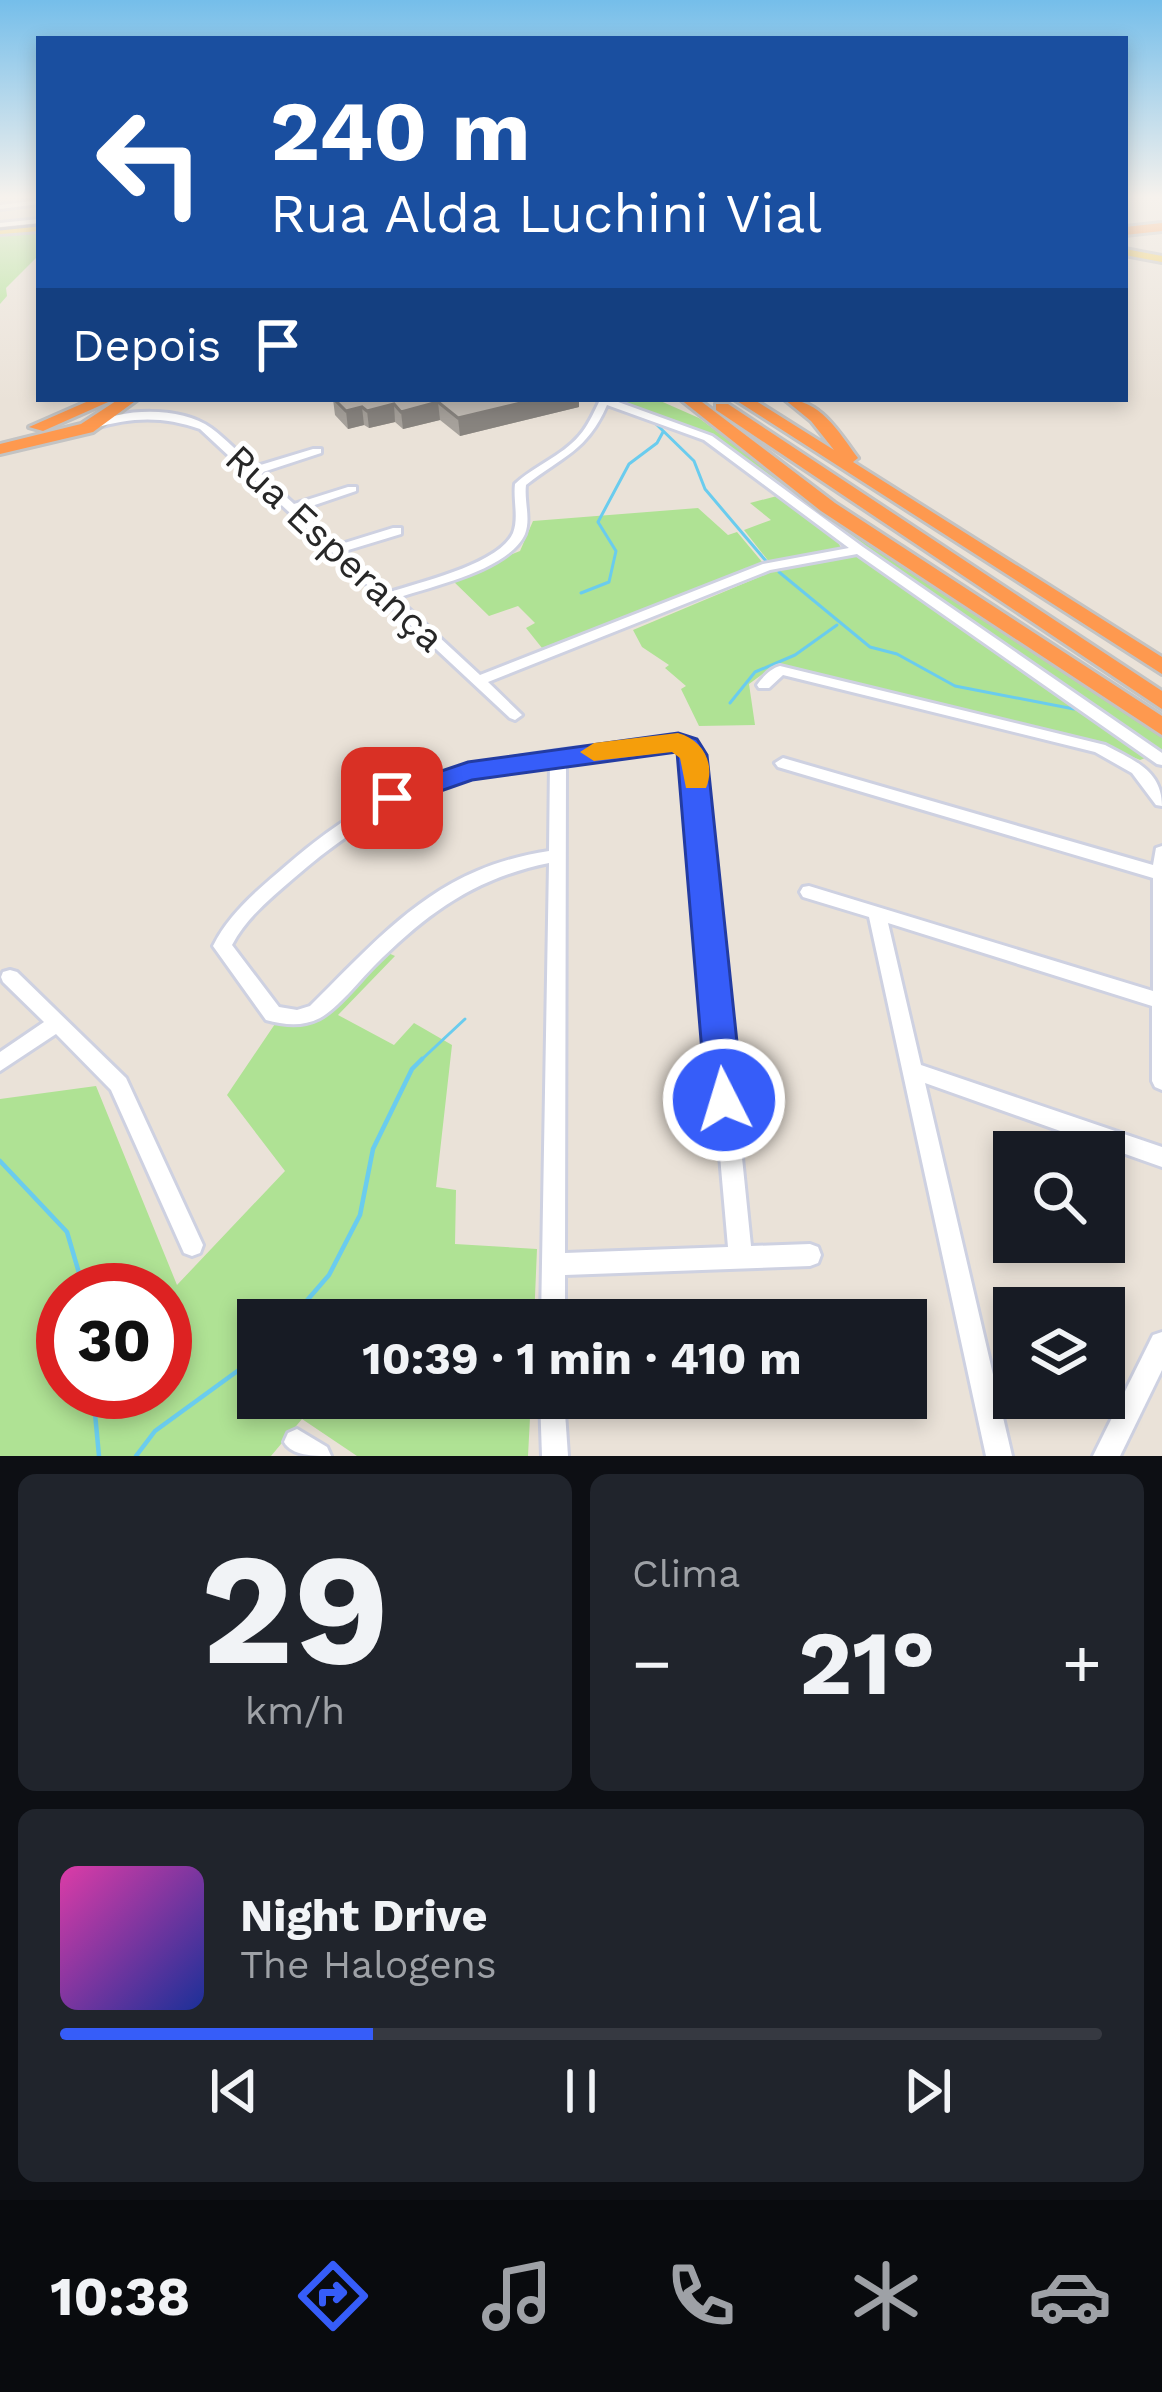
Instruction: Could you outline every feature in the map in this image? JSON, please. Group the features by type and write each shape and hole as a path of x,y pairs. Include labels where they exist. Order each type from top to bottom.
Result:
{"highway":[{"path":"0,444 55,428 102,402"},
{"path":"672,402 752,449"},
{"path":"692,402 882,543 1162,727"},
{"path":"714,402 1162,702"},
{"path":"726,402 1162,667"},
{"path":"748,402 1162,692"},
{"path":"750,402 782,418 796,418 795,410 783,402"},
{"path":"796,402 817,417 886,500"},
{"path":"55,428 92,426 134,404"}],"street":[{"path":"387,597 476,566 508,548 522,525 521,484 590,435 602,402"},
{"path":"609,402 708,438 859,550 1162,760"},
{"name":"Rua Esperança","path":"134,404 204,427 515,715"},
{"path":"254,471 317,452"},
{"path":"293,508 352,489"},
{"path":"337,550 397,531"},
{"path":"478,681 766,567 859,550"},
{"path":"764,685 780,670 1100,748 1138,769 1162,801"},
{"path":"557,855 477,874 434,902 317,1012 296,1018 273,1014 222,946 229,929 305,856 378,806 429,782 558,756 678,742 688,746 693,755 740,1255"},
{"path":"553,1299 558,756"},
{"path":"783,763 1160,873"},
{"path":"1162,852 1162,1081"},
{"path":"809,892 1160,1001"},
{"path":"878,914 1000,1456"},
{"path":"10,977 119,1084 192,1245"},
{"path":"0,1064 56,1024"},
{"path":"912,1070 1162,1157"},
{"path":"554,1264 810,1255"},
{"path":"1106,1456 1162,1344"},
{"path":"551,1451 552,1419"}],"green space":[{"path":"0,266 28,266 6,288 7,296 0,304"},
{"path":"617,402 663,402 699,418 862,541 1162,736 1162,755 714,439 675,420"},
{"path":"777,496 841,548 770,563 744,530 771,520 750,503"},
{"path":"698,508 728,535 737,532 763,563 542,648 526,628 535,623 518,606 489,616 451,579 520,551 533,521"},
{"path":"859,556 1148,757 1140,760 1109,747 776,664 749,684 755,725 699,726 681,689 686,686 665,668 669,665 642,647 633,630 778,569"},
{"path":"386,952 395,956 338,1015 394,1045 414,1023 452,1045 436,1187 456,1190 455,1244 537,1249 535,1299 237,1299 237,1419 302,1419 271,1456 0,1456 0,1099 96,1086 168,1263 36,1263 36,1419 192,1419 192,1269 285,1171 227,1095 277,1021 310,1017 350,989"},
{"path":"302,1419 530,1419 528,1456 357,1456"}],"building":[{"path":"337,402 438,402 401,412 394,404 346,411"},
{"path":"438,402 525,402 458,418"}],"waterway":[{"path":"653,421 694,461 705,489 766,561"},
{"path":"581,593 609,582 616,551 598,522 629,464 657,443 663,432"},
{"path":"779,572 870,647 897,654 955,686 1074,709"},
{"path":"730,703 755,672 795,655 837,625"},
{"path":"419,1062 465,1019"},
{"path":"419,1062 422,1059"},
{"path":"308,1299 329,1275 360,1215 373,1149 419,1062"},
{"path":"0,1161 67,1232 76,1263"},
{"path":"136,1456 155,1431 237,1371"},
{"path":"96,1419 99,1456"}],"slow traffic":[{"path":"594,752 678,742 693,755 696,781"}],"route":[{"path":"392,798 468,771 598,751 678,742 688,746 693,755 724,1100"}]}
